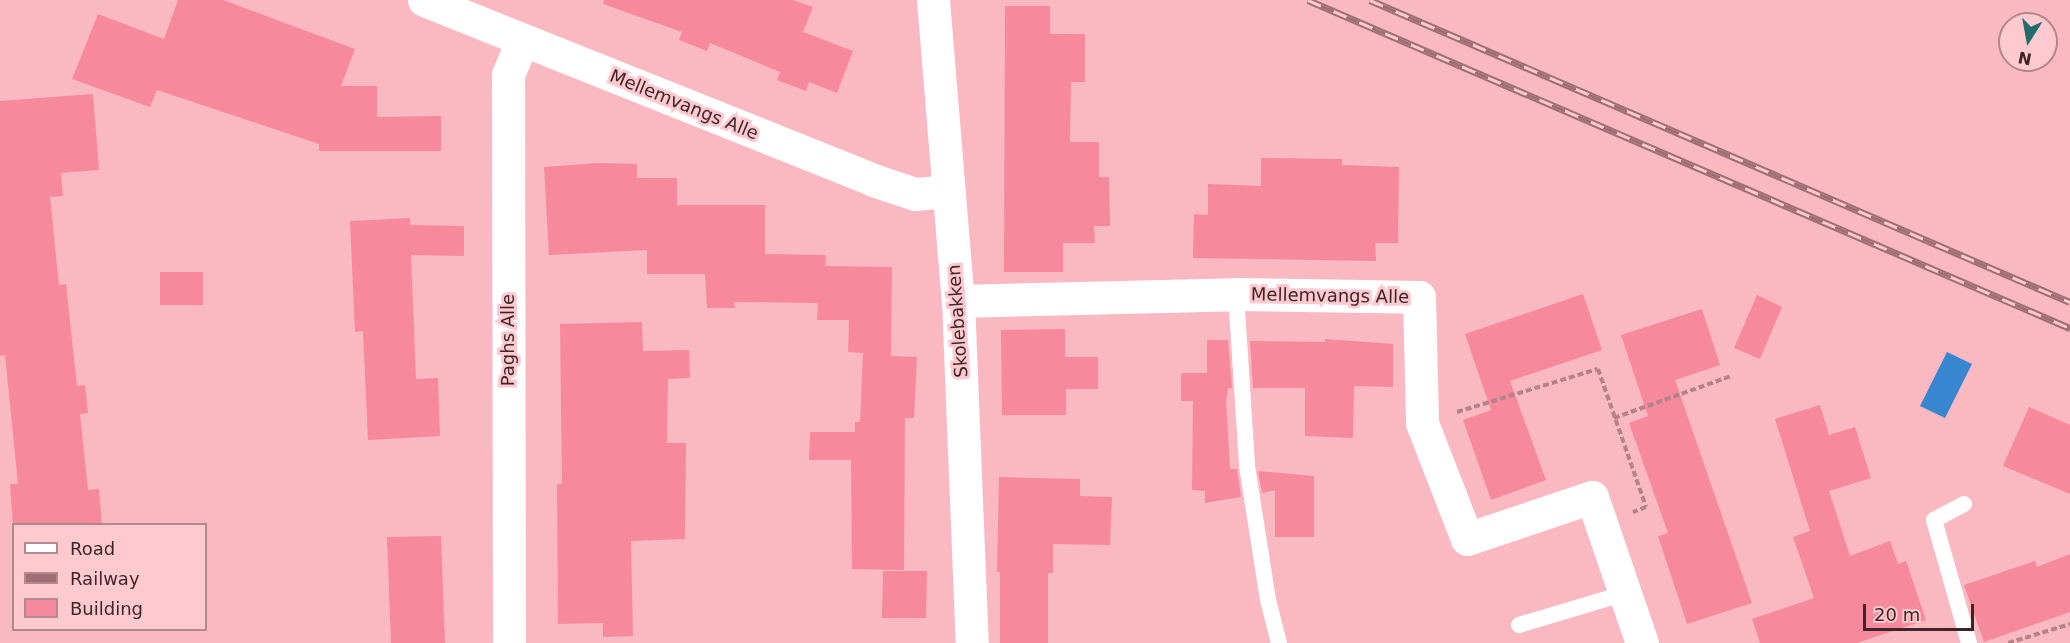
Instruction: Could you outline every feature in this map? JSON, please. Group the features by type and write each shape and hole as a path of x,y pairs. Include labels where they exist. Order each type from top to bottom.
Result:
{"street":[{"name":"Mellemvangs Alle","path":"424,0 903,191 948,191"},
{"name":"Skolebakken","path":"933,0 958,301 972,643"},
{"name":"Paghs Alle","path":"509,643 508,75 522,40"},
{"name":"Mellemvangs Alle","path":"958,301 1236,294 1419,297 1422,423 1467,539 1593,497 1642,643"}],"lane":[{"path":"1236,294 1247,466 1279,643"},
{"path":"1964,504 1934,520 1970,643"},
{"path":"1519,625 1626,593"}],"path":[{"path":"1422,423 1598,369 1646,507 1601,522"},
{"path":"1614,418 1731,375"},
{"path":"2008,643 2070,624"}],"water":[{"path":"1947,352 1972,364 1945,418 1920,406"}],"building":[{"path":"178,0 223,0 355,49 341,86 377,86 377,117 441,116 441,151 319,151 319,144 157,90 150,107 72,79 98,14 164,39"},
{"path":"604,0 793,0 813,7 803,32 853,51 837,93 809,82 806,91 777,80 780,72 710,43 707,51 679,40 682,32 603,4"},
{"path":"1005,6 1050,6 1050,34 1085,34 1085,82 1071,82 1070,142 1099,142 1099,177 1109,177 1110,226 1094,226 1095,243 1063,243 1063,272 1004,272"},
{"path":"93,94 99,170 61,173 63,196 50,197 59,285 66,284 77,386 85,385 88,413 80,414 88,490 99,489 102,523 13,523 10,484 18,484 5,355 0,356 0,101"},
{"path":"1261,158 1342,159 1342,165 1399,167 1398,243 1375,243 1376,261 1193,258 1194,214 1208,215 1208,184 1261,186"},
{"path":"598,163 637,164 637,178 677,178 677,205 765,205 765,254 826,255 825,266 892,267 891,356 917,357 914,418 905,418 904,570 852,569 851,460 809,460 810,432 855,432 855,422 860,422 863,353 848,352 849,320 817,320 818,303 734,302 735,308 707,308 705,274 647,274 647,250 549,255 544,167"},
{"path":"410,218 410,225 464,226 464,256 411,255 416,379 438,378 440,436 368,440 363,331 355,332 350,221"},
{"path":"160,272 203,272 203,305 160,305"},
{"path":"1583,294 1602,350 1510,381 1546,480 1491,500 1463,420 1491,410 1465,334"},
{"path":"1757,295 1782,307 1760,359 1734,348"},
{"path":"1702,309 1720,365 1675,380 1752,603 1687,624 1658,536 1668,533 1629,423 1648,416 1621,335"},
{"path":"642,322 643,351 689,350 690,378 668,379 667,443 686,443 685,539 631,541 633,636 603,637 603,623 558,624 557,484 562,484 560,324"},
{"path":"1065,329 1065,357 1098,357 1098,389 1066,389 1066,415 1002,415 1001,330"},
{"path":"1325,339 1393,344 1393,387 1354,386 1353,438 1305,436 1305,388 1253,388 1250,341 1325,342"},
{"path":"1207,340 1228,340 1232,388 1228,388 1226,401 1230,469 1237,469 1241,497 1205,503 1205,491 1192,490 1193,401 1181,401 1181,373 1207,373"},
{"path":"1820,405 1829,435 1855,427 1871,478 1829,491 1850,556 1890,541 1898,564 1906,561 1926,620 1857,643 1760,643 1752,619 1814,598 1793,537 1810,531 1775,419"},
{"path":"2029,407 2070,425 2070,494 2003,466"},
{"path":"1258,471 1314,476 1314,537 1275,537 1275,490 1262,493"},
{"path":"999,477 1080,479 1080,496 1112,497 1110,545 1053,544 1053,573 1048,573 1048,643 1000,643 1000,572 997,572"},
{"path":"441,536 445,643 391,643 387,537"},
{"path":"2070,554 2070,612 1984,642 1964,585 2035,561 2037,567"},
{"path":"883,571 927,571 926,618 882,618"}],"railway":[{"path":"1308,0 2070,328"},
{"path":"1370,0 2070,302"}]}
